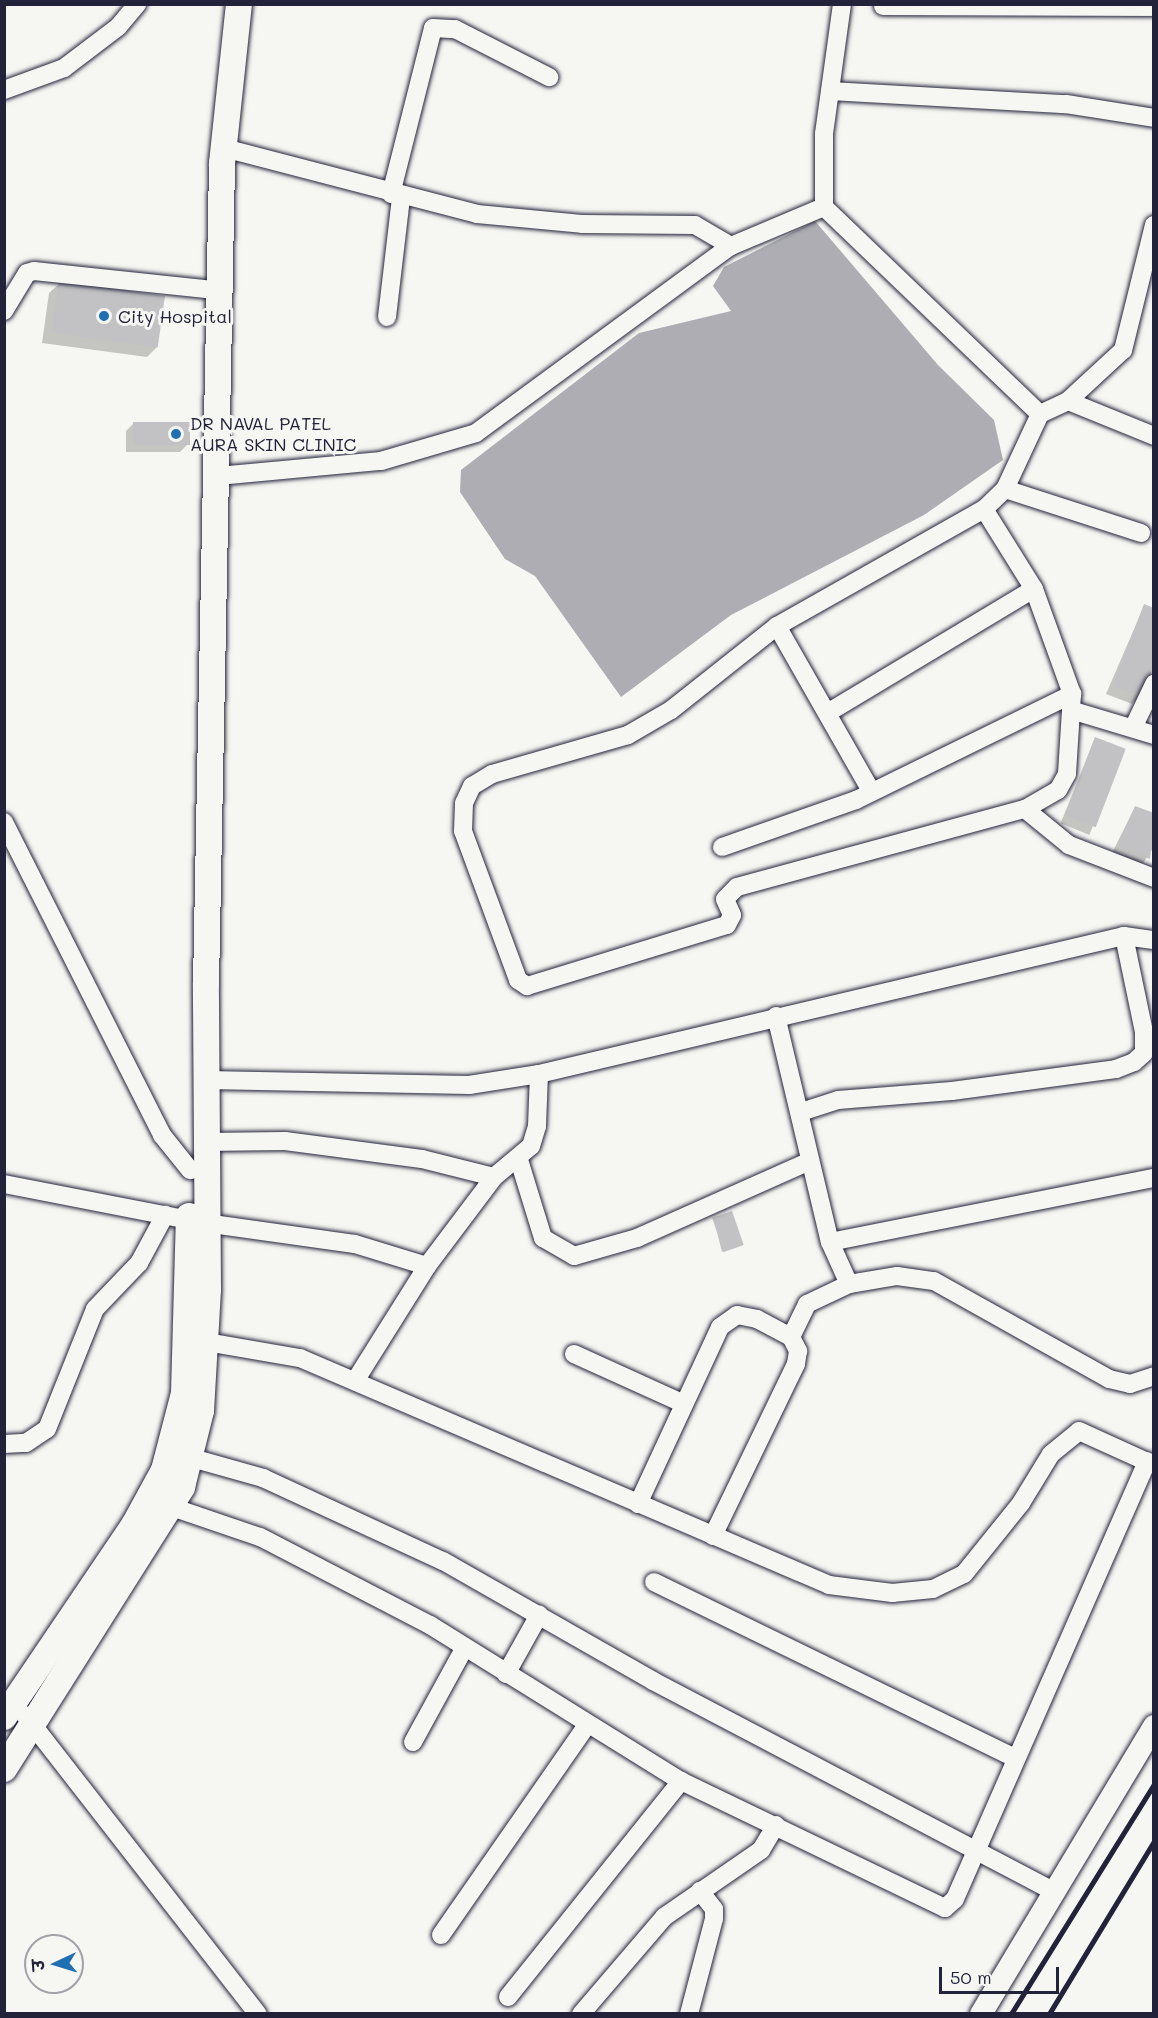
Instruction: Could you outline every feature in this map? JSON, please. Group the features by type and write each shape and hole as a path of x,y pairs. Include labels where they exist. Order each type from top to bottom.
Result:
{"main road":[{"path":"4,1769 34,1723 159,1503 184,1393 210,138 224,4"},
{"path":"8,1710 192,1458 206,1342 186,1219 205,1142 224,148 239,4"}],"street":[{"path":"4,90 64,68 118,27 137,4"},
{"path":"842,4 830,91 824,207 1040,414"},
{"path":"879,5 1017,8 1154,7"},
{"path":"387,317 396,196 433,28 455,29 549,77"},
{"path":"830,91 1066,104 1154,118"},
{"path":"224,148 396,196 477,214 582,224 695,225 731,246"},
{"path":"218,476 381,460 476,434 731,246 824,207"},
{"path":"984,509 1034,589 1073,703 1067,774 1058,790 1025,809 736,887 725,899 732,915 727,925 547,984 527,986 518,980 463,831 464,803 472,786 492,774 628,735 671,710 777,626 984,509 1005,489 1040,414 1068,401 1123,350 1154,225"},
{"path":"4,311 27,273 34,271 206,289"},
{"path":"1068,401 1154,436"},
{"path":"1005,489 1141,533"},
{"path":"829,712 1034,589"},
{"path":"777,626 829,712 871,791"},
{"path":"1134,726 1154,684"},
{"path":"722,847 871,791 1073,703 1154,735"},
{"path":"1025,809 1069,845 1152,873"},
{"path":"5,822 152,1115 190,1170"},
{"path":"206,1080 418,1088 539,1074 776,1016 1124,936 1154,940"},
{"path":"801,1112 838,1100 964,1090 1116,1069 1134,1062 1144,1053 1144,1032 1124,936"},
{"path":"776,1016 801,1112 810,1161 830,1242 849,1284"},
{"path":"355,1381 427,1266 494,1177 519,1160 537,1126 539,1074"},
{"path":"205,1142 285,1141 422,1159 494,1177"},
{"path":"519,1160 543,1238 574,1256 637,1238 810,1161"},
{"path":"830,1242 1154,1178"},
{"path":"4,1184 186,1219 355,1244 427,1266"},
{"path":"4,1444 26,1443 47,1429 95,1309 186,1219"},
{"path":"791,1337 807,1304 849,1284 897,1276 934,1281 1109,1379 1130,1384 1154,1376"},
{"path":"638,1504 682,1403 720,1327 737,1315 791,1337 798,1352 796,1364 713,1536"},
{"path":"159,1503 260,1537 465,1647 587,1725 681,1781 776,1826 937,1908 955,1899 975,1847 1150,1463 1087,1432 1067,1437 964,1574 933,1589 892,1593 829,1584 300,1358 206,1342"},
{"path":"574,1354 682,1403"},
{"path":"192,1458 263,1478 443,1561 653,1681 975,1847 1053,1891"},
{"path":"654,1582 1015,1758"},
{"path":"506,1674 539,1615"},
{"path":"413,1742 465,1647"},
{"path":"8,1710 34,1723 191,1933 258,2013"},
{"path":"441,1935 587,1725"},
{"path":"981,2013 1154,1726"},
{"path":"508,1997 681,1781"},
{"path":"581,2013 664,1917 761,1850 776,1826"},
{"path":"689,2013 714,1919 714,1909 700,1891"}],"shaded area":[{"path":"815,221 938,365 994,420 1003,460 924,515 731,615 621,697 535,576 505,559 460,492 461,470 639,333 731,311 713,286 724,267"}],"building":[{"path":"59,281 165,296 158,347 52,332"},
{"path":"133,422 190,422 190,445 133,445"},
{"path":"1144,604 1154,608 1154,665 1142,697 1113,686"},
{"path":"1095,737 1126,749 1096,827 1065,815"},
{"path":"1135,806 1154,813 1150,859 1118,845"},
{"path":"732,1211 744,1245 724,1252 712,1218"}],"railway":[{"path":"1011,2014 1154,1784"},
{"path":"1049,2014 1154,1841"}],"place":[{"name":"City Hospital","path":"104,316"},
{"name":"DR NAVAL PATEL AURA SKIN CLINIC","path":"176,434"}]}
